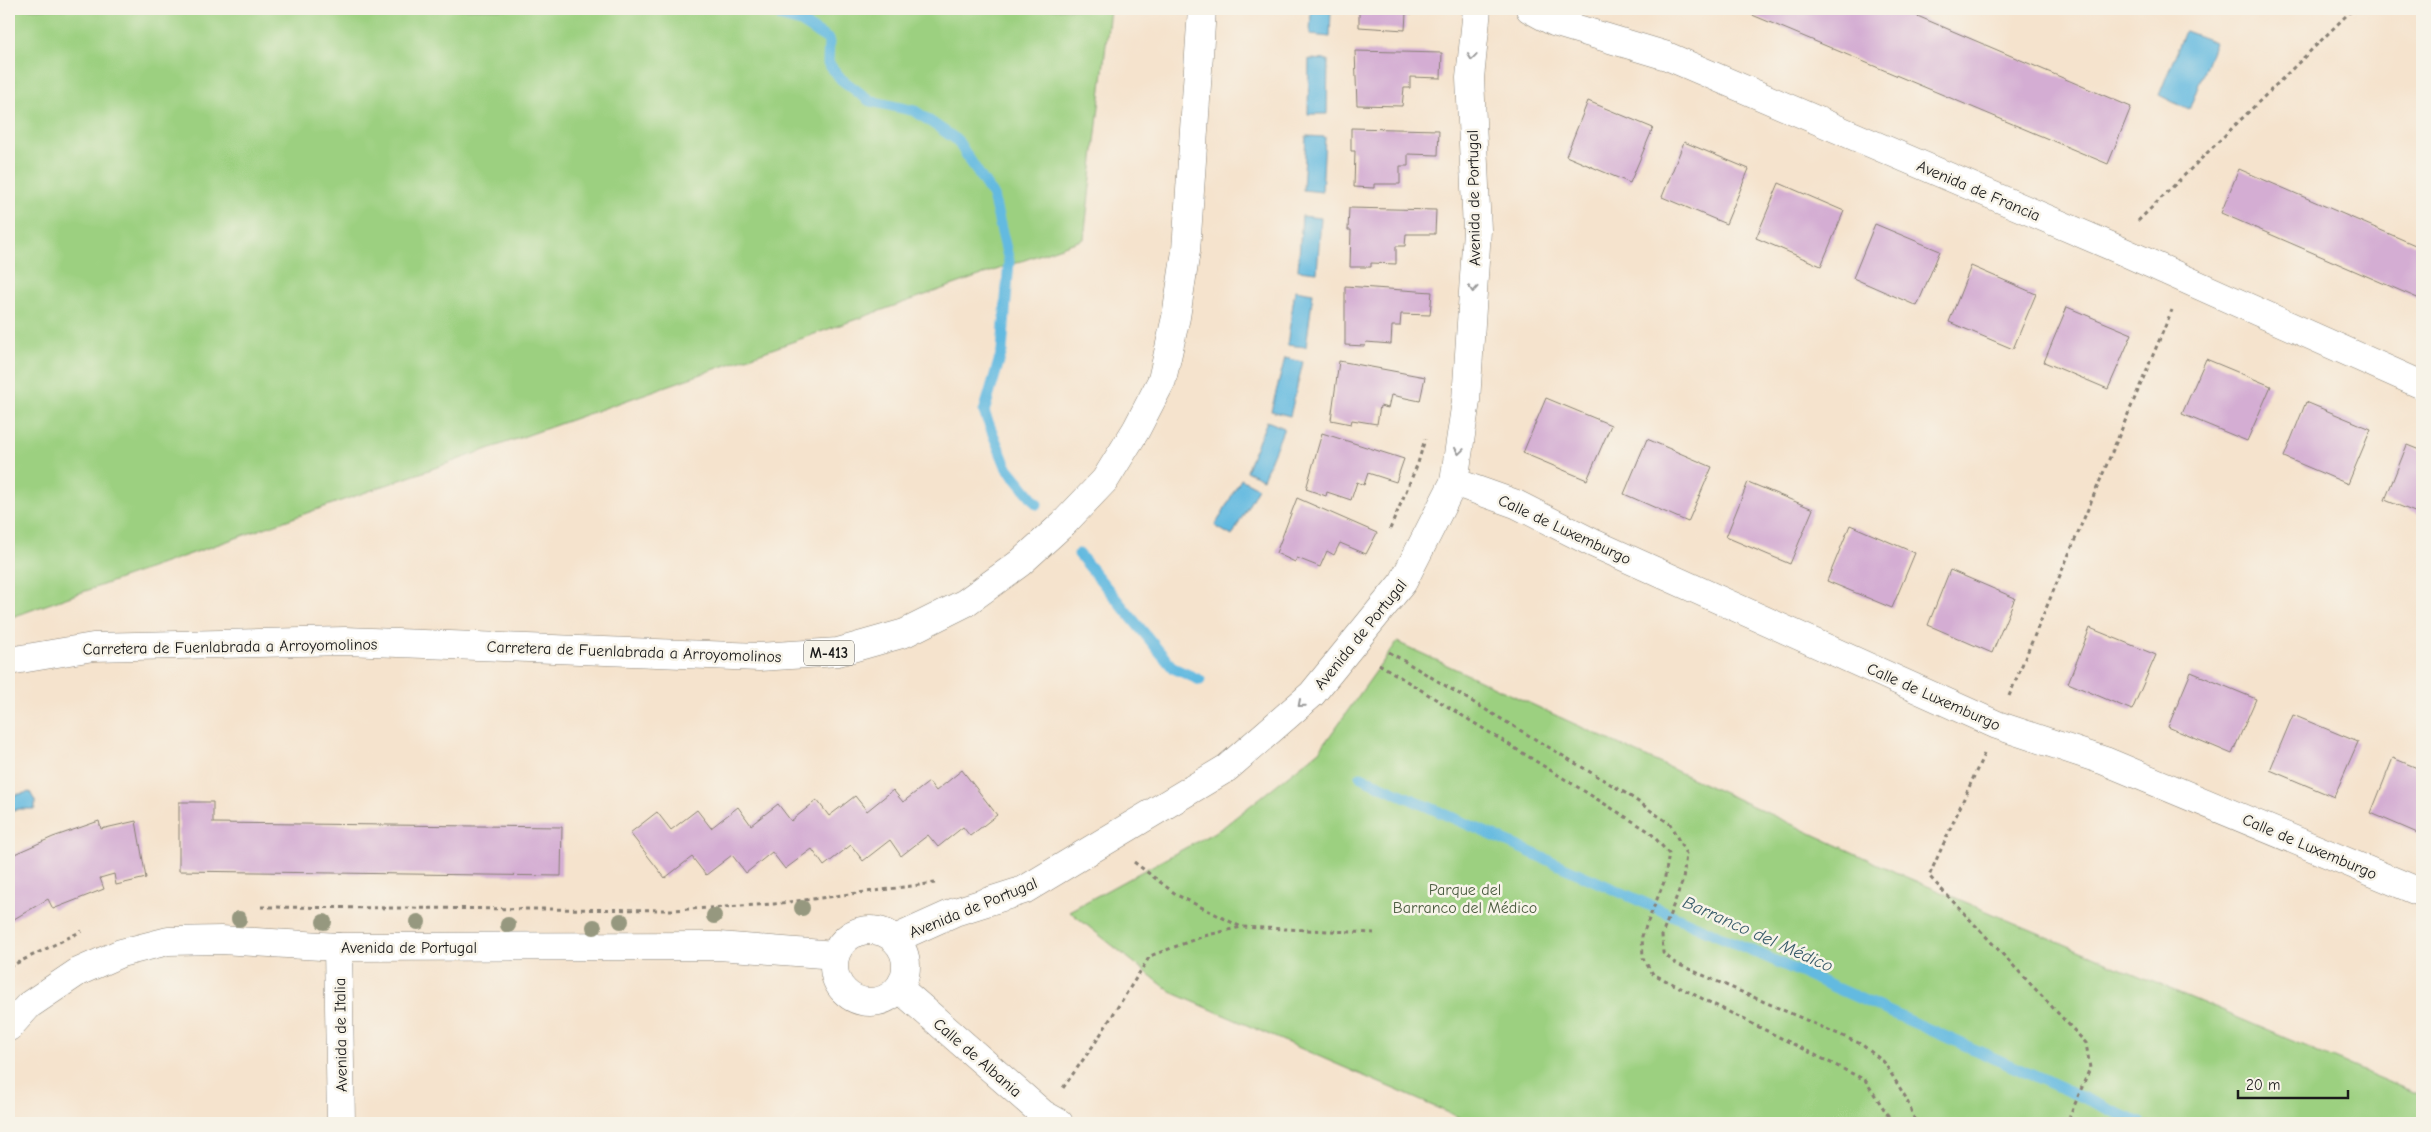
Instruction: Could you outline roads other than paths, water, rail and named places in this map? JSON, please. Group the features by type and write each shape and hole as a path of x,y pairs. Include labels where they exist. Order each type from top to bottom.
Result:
{"street":[{"name":"Carretera de Fuenlabrada a Arroyomolinos","path":"9,661 92,647 345,641 759,657 838,652 906,633 965,603 1020,563 1064,523 1105,480 1136,430 1162,380 1176,318 1186,251 1202,9"},
{"name":"Avenida de Portugal","path":"895,939 955,912 1024,890 1227,768 1312,694 1403,582 1454,482 1466,401 1477,230 1470,78 1477,9"},
{"name":"Avenida de Francia","path":"1530,9 1554,22 1667,56 2112,247 2422,385"},
{"name":"Calle de Luxemburgo","path":"1454,482 1516,504 1593,543 1997,725 2105,761 2422,892"},
{"path":"877,930 895,939 904,953 906,971 899,988 881,1001 866,1002 850,997 838,984 833,969 834,955 844,940 857,931 877,930"},
{"name":"Avenida de Portugal","path":"9,1027 29,1005 78,972 121,953 168,941 221,940 338,947 719,946 834,955"},
{"name":"Avenida de Italia","path":"338,947 340,1123"},
{"name":"Calle de Albania","path":"899,988 1051,1119"}],"water":[{"path":"1311,9 1331,9 1330,37 1310,35"},
{"path":"2185,31 2215,42 2189,110 2159,95"},
{"path":"1309,59 1328,60 1327,114 1308,114"},
{"path":"1306,136 1325,137 1322,192 1303,190"},
{"path":"1302,216 1321,218 1317,272 1298,270"},
{"path":"1295,290 1313,293 1306,347 1287,345"},
{"path":"1285,358 1303,362 1290,416 1271,411"},
{"path":"1267,421 1284,428 1263,479 1246,471"},
{"path":"1241,479 1258,488 1232,536 1215,526"},
{"path":"30,792 35,801 35,809 18,809 9,813 9,796"}],"waterway":[{"name":"Barranco del Médico","path":"781,9 782,17 801,22 829,40 828,63 841,79 870,101 915,111 957,140 993,196 1009,261 1002,351 984,412 1006,466 1037,504"},
{"name":"Barranco del Médico","path":"1079,554 1173,668 1200,680"},
{"name":"Barranco del Médico","path":"1361,777 2140,1123"}],"park label":[{"name":"Parque del Barranco del Médico","path":"1465,898"}]}
